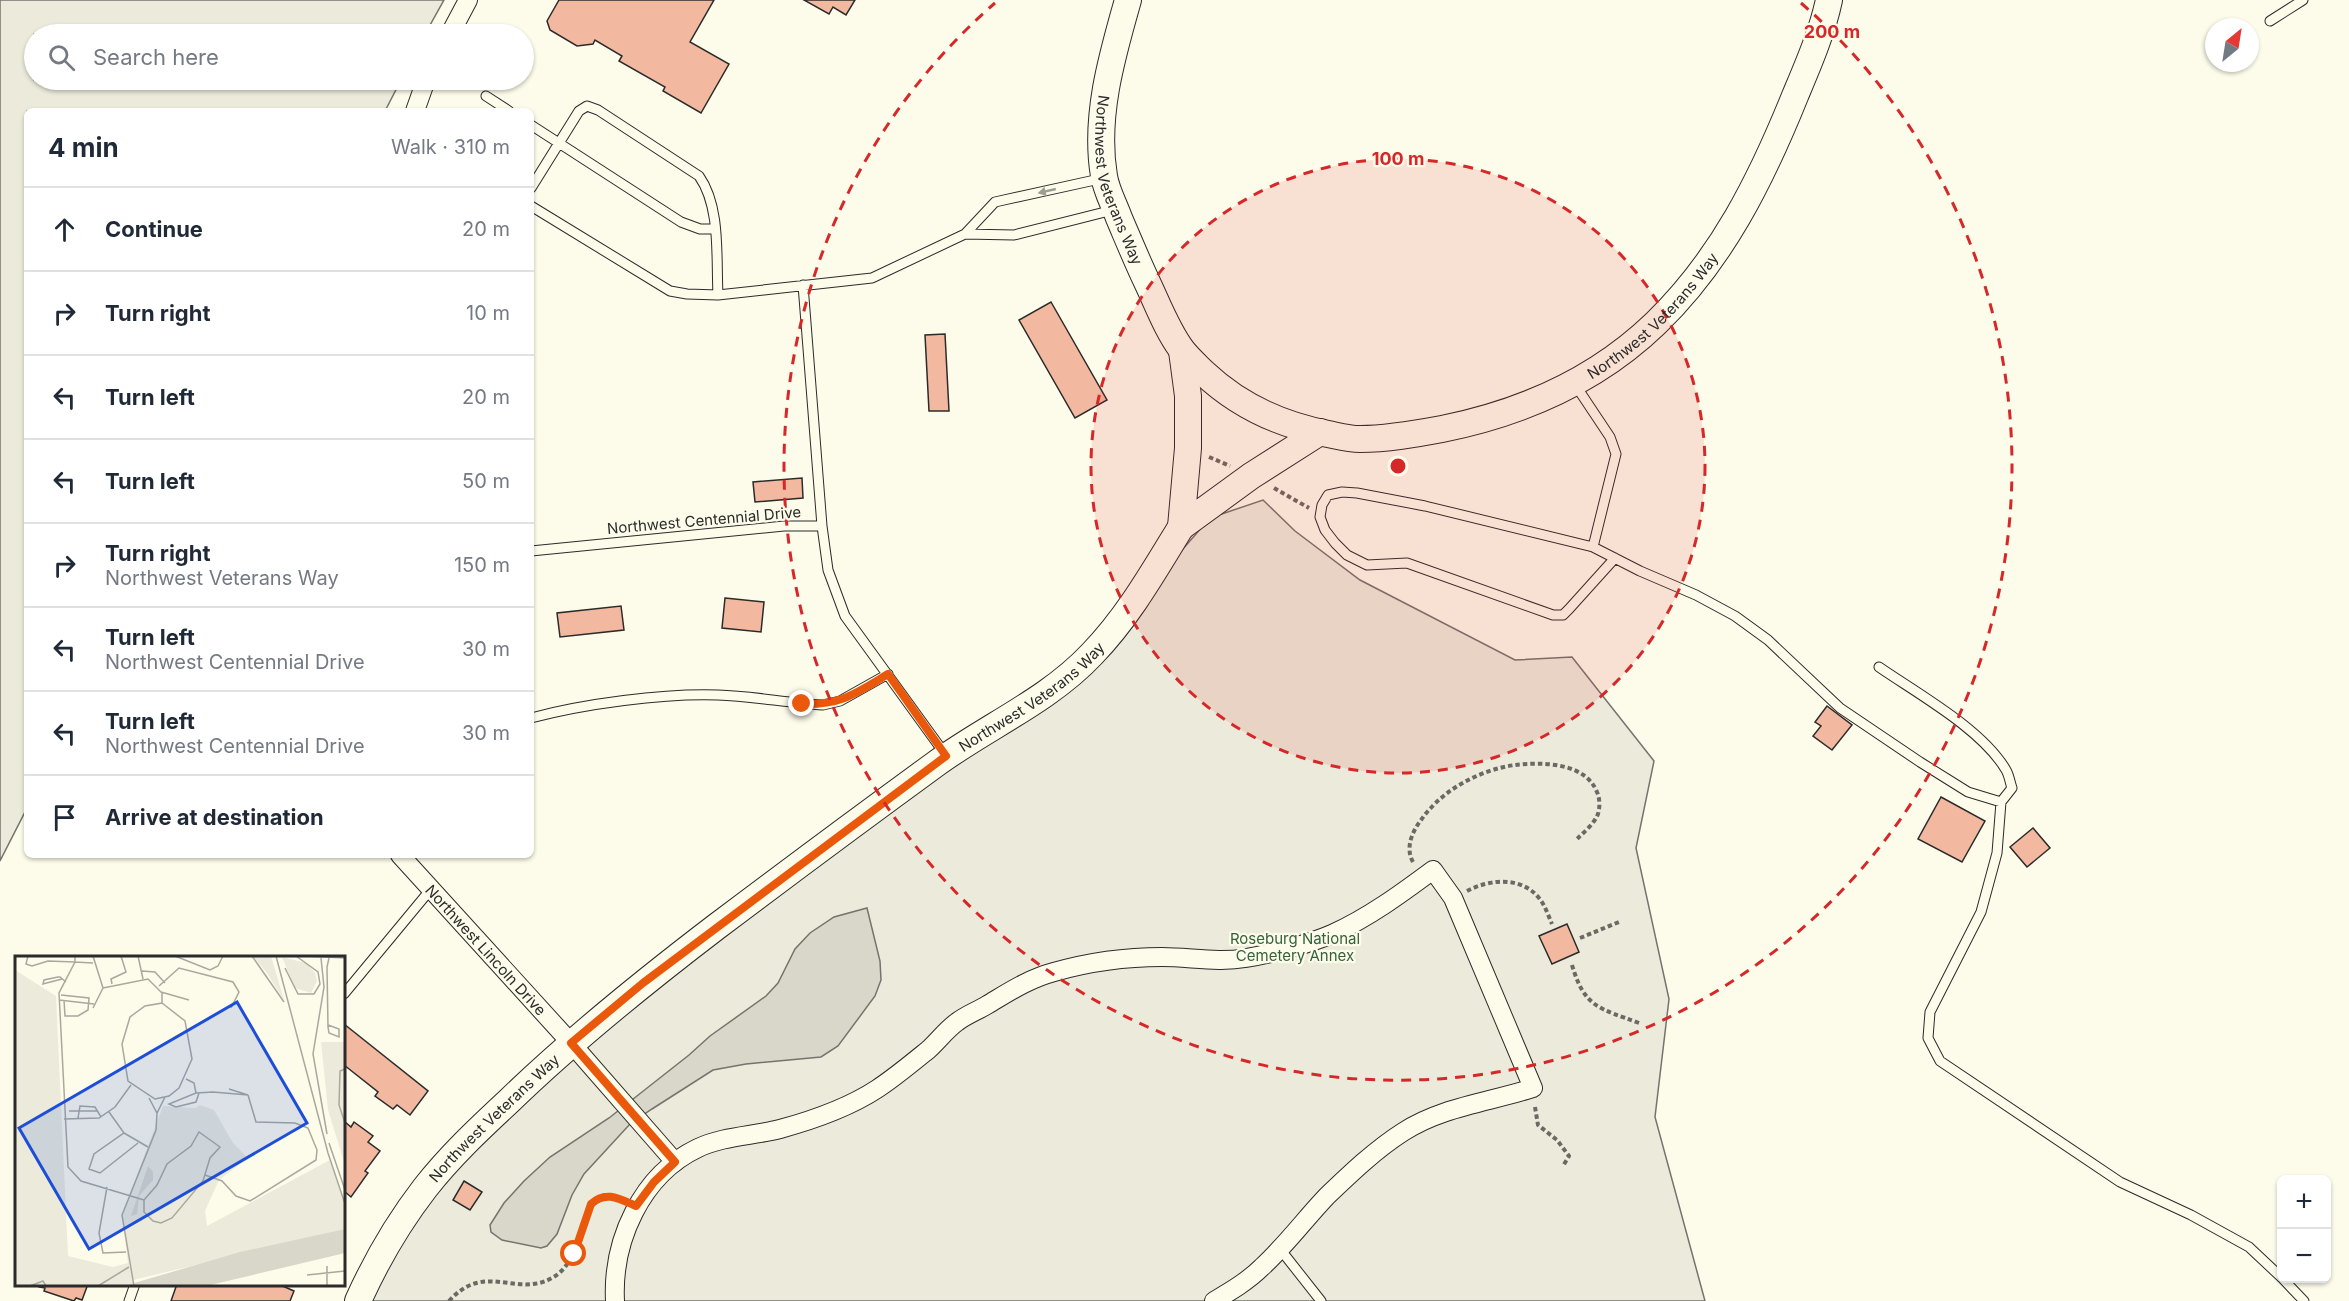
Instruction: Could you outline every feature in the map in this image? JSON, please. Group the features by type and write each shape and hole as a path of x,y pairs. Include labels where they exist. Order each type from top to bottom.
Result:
{"street":[{"path":"455,24 468,0"},
{"name":"Northwest Veterans Way","path":"1128,0 1106,88 1101,132 1104,178 1140,267 1182,351 1217,385 1237,400 1272,418 1320,432 1358,439 1411,435 1488,418 1528,405 1574,383 1614,358 1654,325 1686,293 1718,251 1742,212 1781,131 1810,62 1829,0"},
{"path":"416,108 422,90"},
{"name":"Northwest Veterans Way","path":"1182,351 1188,406 1188,448 1182,527"},
{"name":"Northwest Veterans Way","path":"358,1301 379,1257 426,1186 477,1131 571,1043 652,976 946,756 1053,688 1092,655 1119,622 1182,527 1251,476 1320,432"},
{"name":"Northwest Lincoln Drive","path":"403,858 571,1043 675,1162"},
{"path":"615,1301 616,1261 623,1235 636,1206 654,1182 675,1162 699,1147 779,1129 854,1102 877,1089 898,1073 955,1023 1023,983 1086,964 1126,958 1164,957 1205,960 1245,958 1303,944 1333,934 1399,895 1433,870 1453,898 1533,1089 1464,1106 1406,1130 1373,1153 1253,1274 1214,1301"}],"lane":[{"path":"2270,21 2303,0"},
{"path":"486,96 504,108"},
{"path":"534,183 582,108 587,106 598,110 699,176 708,188 715,229 718,295"},
{"path":"534,127 681,222 700,229 715,229"},
{"path":"534,208 670,291 718,295 872,278 965,234 995,202 1104,178"},
{"path":"965,234 1014,235 1116,210"},
{"path":"803,285 822,526"},
{"path":"1574,383 1610,437 1616,454 1593,547"},
{"path":"1615,558 1563,615 1553,615 1407,563 1366,565 1347,555 1335,543 1326,530 1320,514 1328,495 1342,492 1357,493 1425,506 1593,547 1696,595 1735,616 1768,640 1840,708 1968,792 2001,802"},
{"name":"Northwest Centennial Drive","path":"534,551 784,526 822,526 828,570 845,616 946,756"},
{"path":"1879,667 1942,710 1987,745 2007,771 2012,788 2001,802 1997,853 1981,912 1930,1012 1928,1038 1940,1061 2120,1182 2191,1215 2249,1247 2277,1273"},
{"path":"534,717 600,705 662,697 716,695 823,705 840,701 888,674"},
{"path":"345,993 431,889"},
{"path":"1280,1249 1321,1301"},
{"path":"2287,1283 2304,1301"},
{"path":"129,1301 134,1286"}],"path":[{"path":"1422,878 1411,858 1409,845 1419,823 1434,804 1455,788 1480,775 1514,765 1548,765 1569,768 1588,778 1598,794 1600,805 1597,816 1577,839"},
{"path":"1453,898 1489,883 1525,885 1540,900 1552,924"},
{"path":"1580,938 1619,922"},
{"path":"1572,965 1577,983 1590,1002 1639,1023"},
{"path":"1533,1089 1538,1125 1557,1140 1569,1156 1563,1166"},
{"path":"449,1301 458,1291 480,1282 490,1280 528,1284 553,1277 567,1267 574,1254 591,1204 605,1195 617,1197 636,1206"}],"green space":[{"path":"0,0 444,0 431,24 24,24 24,90 396,90 387,108 24,108 24,814 0,861"},
{"name":"Roseburg National Cemetery Annex","path":"1263,500 1295,531 1360,580 1515,660 1572,657 1654,761 1636,848 1669,999 1655,1117 1705,1301 358,1301 426,1186 525,1086 1119,622 1210,518"}],"shaded area":[{"path":"867,908 880,961 881,980 875,996 838,1046 821,1057 746,1064 713,1070 630,1124 584,1174 572,1195 557,1234 547,1246 541,1248 502,1240 491,1232 490,1225 504,1203 550,1157 609,1118 710,1036 766,996 778,983 795,949 810,933 834,917"}],"building":[{"path":"559,0 714,0 690,42 729,64 701,113 663,91 665,87 619,61 622,56 595,40 593,44 577,46 550,30 547,21"},
{"path":"804,0 855,0 846,15 833,7 829,14"},
{"path":"1051,302 1107,400 1075,418 1019,320"},
{"path":"945,334 949,411 929,411 925,335"},
{"path":"802,478 803,498 755,502 753,482"},
{"path":"725,598 764,602 761,632 722,628"},
{"path":"621,606 624,630 560,637 557,613"},
{"path":"1827,706 1852,725 1832,750 1813,736 1821,726 1815,722"},
{"path":"1941,797 1985,821 1962,862 1918,839"},
{"path":"2033,828 2050,848 2027,867 2010,847"},
{"path":"1567,924 1579,952 1552,964 1539,936"},
{"path":"345,1025 428,1091 410,1115 397,1105 393,1109 375,1096 378,1092 345,1066"},
{"path":"345,1122 351,1127 354,1122 373,1136 368,1142 380,1151 365,1171 368,1173 351,1197 345,1192"},
{"path":"464,1181 482,1192 470,1210 453,1200"},
{"path":"87,1286 82,1300 76,1298 74,1301 44,1291 45,1288 39,1287"},
{"path":"176,1286 283,1286 294,1291 290,1301 171,1301"}],"route":[{"path":"574,1254 591,1204 605,1195 617,1197 636,1206 654,1182 675,1162 571,1043 643,983 946,756 888,674 840,701 823,705 802,704"}]}
